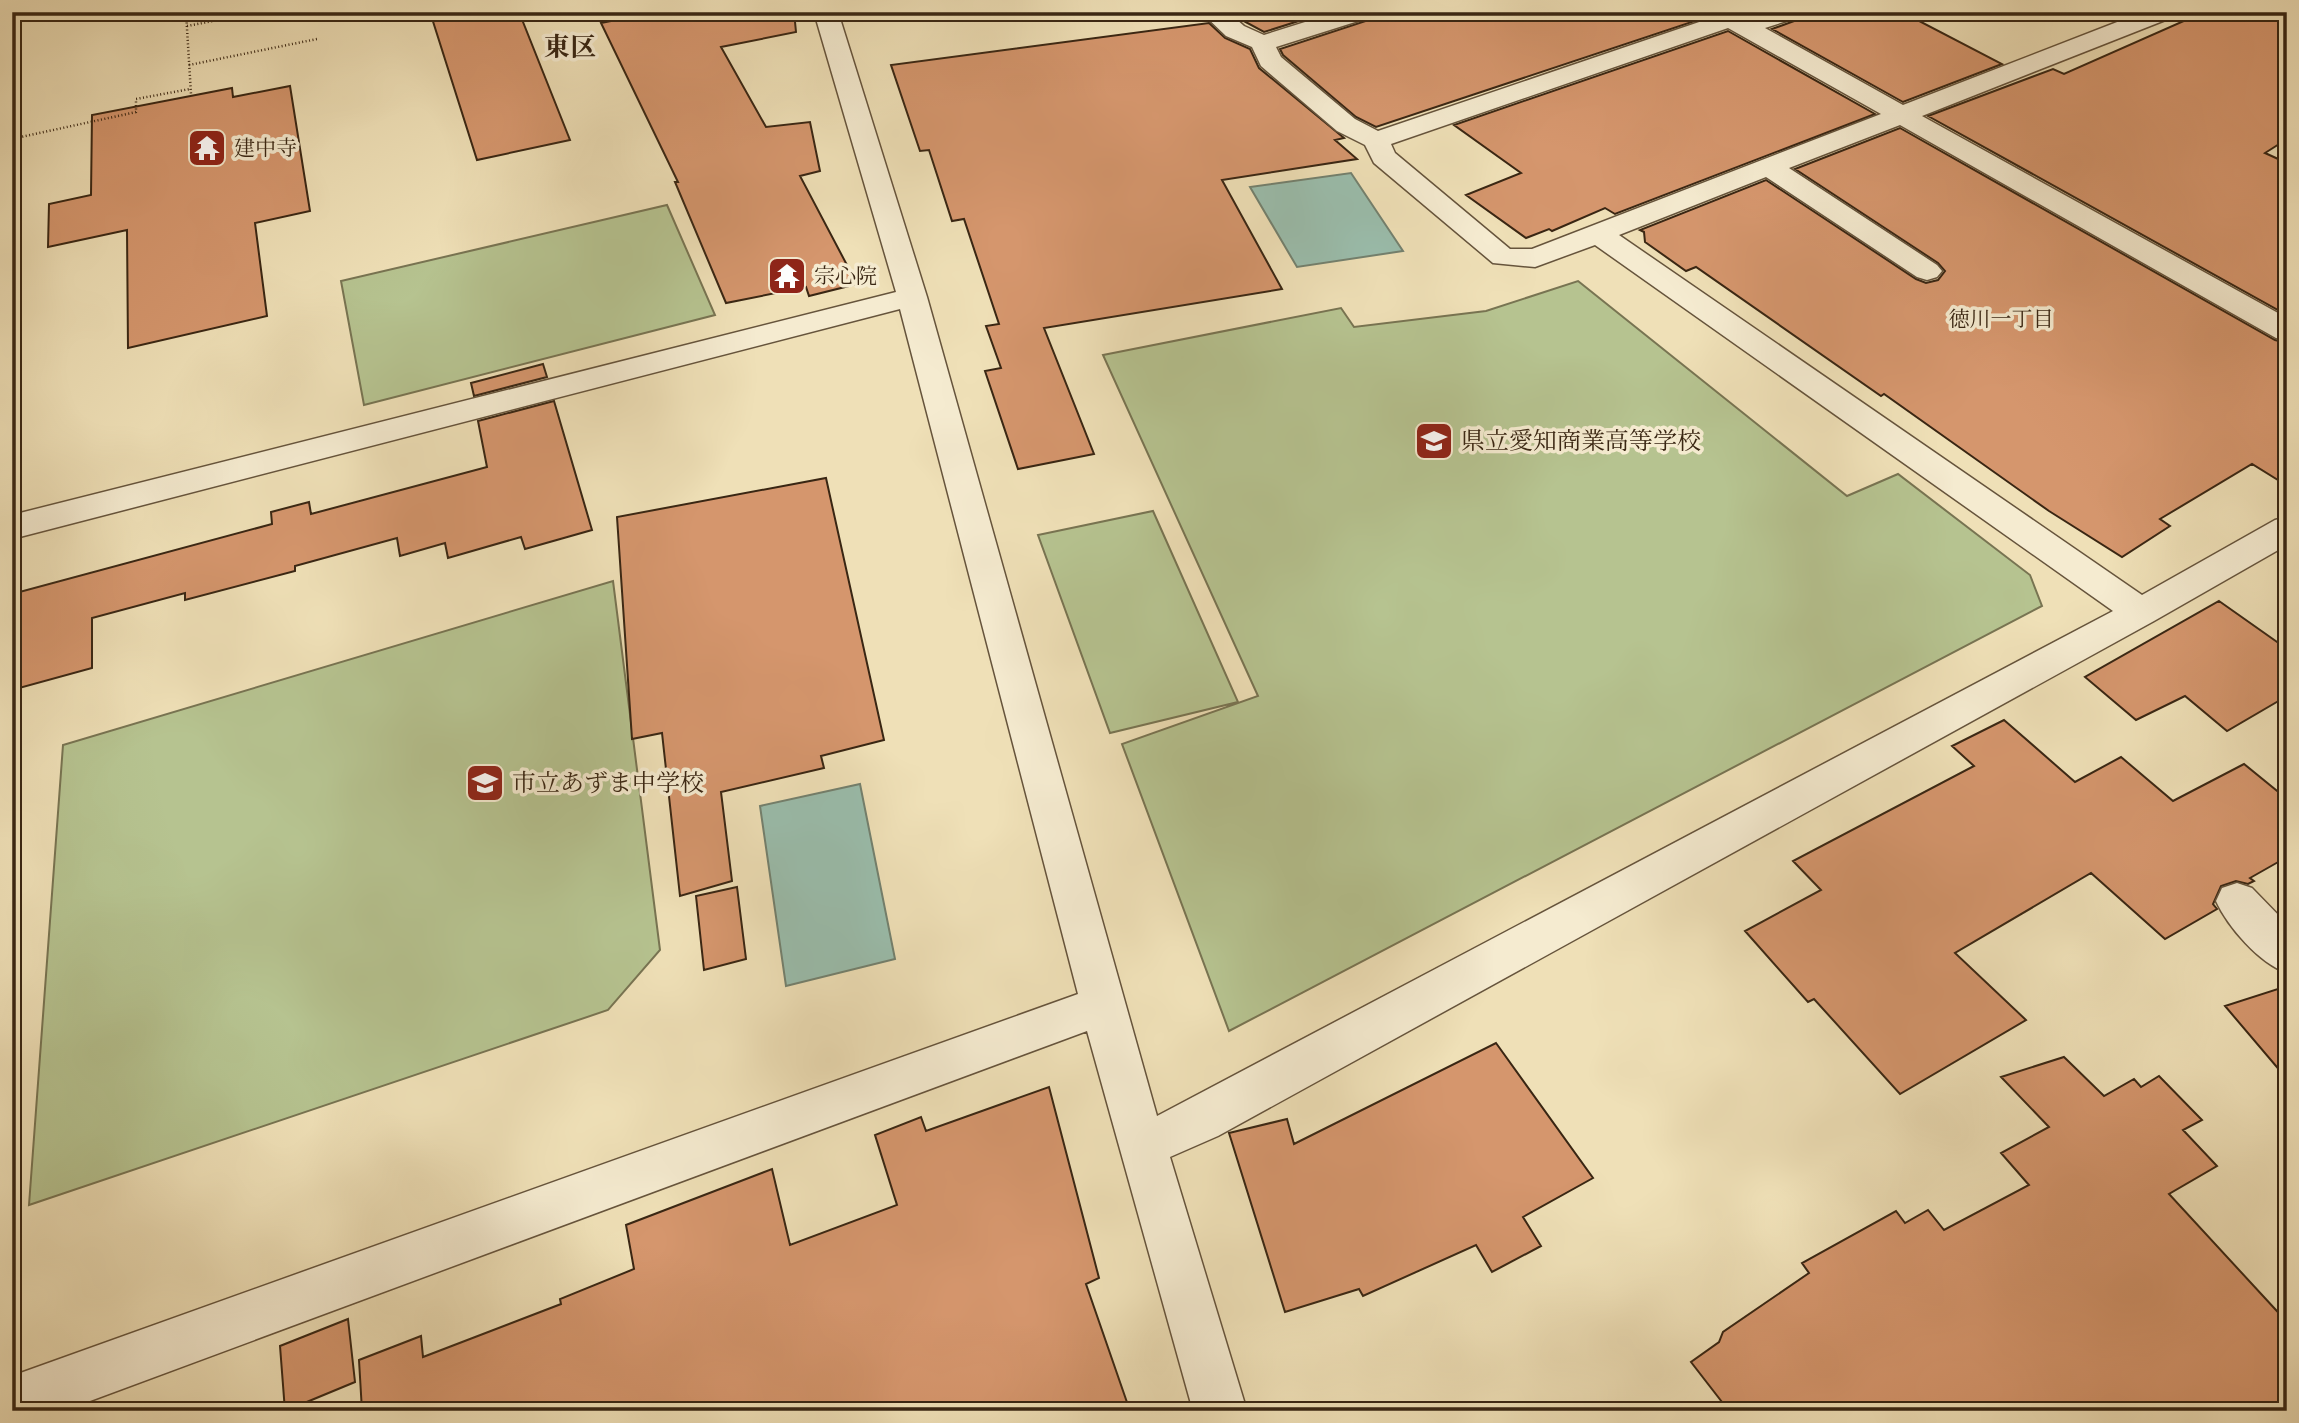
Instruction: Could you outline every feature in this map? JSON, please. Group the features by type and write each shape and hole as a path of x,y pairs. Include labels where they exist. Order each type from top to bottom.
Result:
{"street":[{"path":"826,12 912,297 1105,1004 1220,1411"},
{"path":"1213,12 1235,31 1262,43 1363,12"},
{"path":"1376,140 1731,20 1791,12"},
{"path":"1262,43 1270,61 1346,125 1376,140 1383,157 1503,257 1535,258 1595,232 2165,12"},
{"path":"1731,20 2287,331"},
{"path":"1766,166 1927,271"},
{"path":"1595,232 2141,612"},
{"path":"12,527 912,297"},
{"path":"1144,1145 1201,1120 2141,612 2287,529"},
{"path":"2237,901 2287,954"},
{"path":"12,1403 1105,1004"}],"path":[{"path":"186,12 191,94"},
{"path":"187,26 260,12"},
{"path":"190,65 317,39"},
{"path":"12,139 136,112 136,99 190,89"}],"green space":[{"path":"667,205 715,315 364,405 341,281"},
{"path":"1578,281 1847,496 1898,474 2030,575 2042,606 1229,1031 1122,744 1258,696 1103,355 1341,308 1354,327 1486,311"},
{"path":"1153,511 1238,702 1110,733 1038,535"},
{"path":"613,581 660,950 608,1010 29,1205 63,745"}],"shaded area":[{"path":"1351,173 1403,251 1297,267 1250,187"},
{"path":"860,784 895,959 786,986 760,806"}],"building":[{"path":"430,12 519,12 570,140 477,160"},
{"path":"656,12 794,12 796,32 721,47 766,127 810,122 820,171 800,176 857,284 809,296 806,287 726,303 675,182 678,182 601,23"},
{"path":"1292,12 1327,12 1264,32 1240,19"},
{"path":"1377,12 1704,12 1707,17 1376,127 1356,117 1283,55 1280,49 1372,19"},
{"path":"1805,12 1902,12 2002,64 1903,102 1772,29 1800,19"},
{"path":"2204,12 2287,12 2287,139 2265,153 2287,163 2287,315 1928,116 2053,69 2064,74"},
{"path":"1209,23 1225,38 1250,49 1259,68 1344,138 1335,140 1357,159 1222,180 1282,289 1044,328 1094,454 1018,469 985,371 1001,368 986,326 999,324 964,219 952,221 929,150 920,151 891,65"},
{"path":"1728,31 1875,114 1615,214 1605,208 1552,231 1549,229 1526,238 1466,195 1521,173 1454,125"},
{"path":"290,86 310,211 255,223 267,316 128,348 127,230 48,247 49,204 91,195 92,115 232,88 233,97"},
{"path":"1900,128 2275,340 2287,343 2286,485 2252,464 2160,519 2170,526 2122,557 2049,511 1884,394 1881,396 1696,267 1686,271 1645,242 1644,232 1640,230 1766,180 1916,279 1926,283 1938,280 1945,271 1938,263 1795,169"},
{"path":"543,364 547,377 474,396 471,383"},
{"path":"554,401 592,530 525,549 521,537 448,558 445,543 400,556 397,538 295,566 295,571 185,600 185,593 92,618 92,668 12,690 12,594 272,524 271,512 309,502 311,514 487,467 478,421"},
{"path":"826,478 884,740 821,756 824,768 721,792 732,881 680,896 662,733 632,739 617,517"},
{"path":"2219,601 2287,649 2287,696 2227,731 2185,696 2136,720 2085,677"},
{"path":"2004,720 2075,782 2121,757 2173,801 2244,764 2287,799 2287,857 2250,878 2254,881 2248,884 2236,881 2221,886 2213,904 2217,909 2165,939 2091,873 1955,953 2026,1020 1900,1094 1814,999 1808,1002 1745,931 1821,890 1793,861 1974,766 1952,746"},
{"path":"737,887 746,959 704,970 696,896"},
{"path":"2287,986 2287,1079 2225,1006"},
{"path":"1496,1043 1593,1178 1523,1217 1541,1246 1492,1272 1476,1245 1363,1296 1359,1289 1285,1312 1229,1133 1287,1119 1294,1144"},
{"path":"2064,1057 2104,1096 2134,1079 2141,1087 2159,1076 2202,1120 2183,1130 2217,1166 2169,1194 2287,1322 2287,1411 1729,1411 1691,1362 1719,1342 1723,1332 1809,1273 1802,1263 1896,1211 1905,1223 1928,1210 1944,1230 2029,1185 2001,1153 2049,1127 2001,1077"},
{"path":"1049,1087 1099,1278 1086,1284 1130,1411 362,1411 359,1360 421,1336 423,1357 561,1304 560,1299 634,1269 626,1225 772,1169 790,1245 897,1205 875,1135 921,1117 926,1131"},
{"path":"348,1319 355,1382 285,1411 280,1346"}],"place":[{"name":"建中寺","path":"207,148"},
{"name":"宗心院","path":"787,276"},
{"name":"県立愛知商業高等学校","path":"1434,441"},
{"name":"市立あずま中学校","path":"485,783"}],"district":[{"name":"東区","path":"570,47"},
{"name":"徳川一丁目","path":"2001,319"}]}
